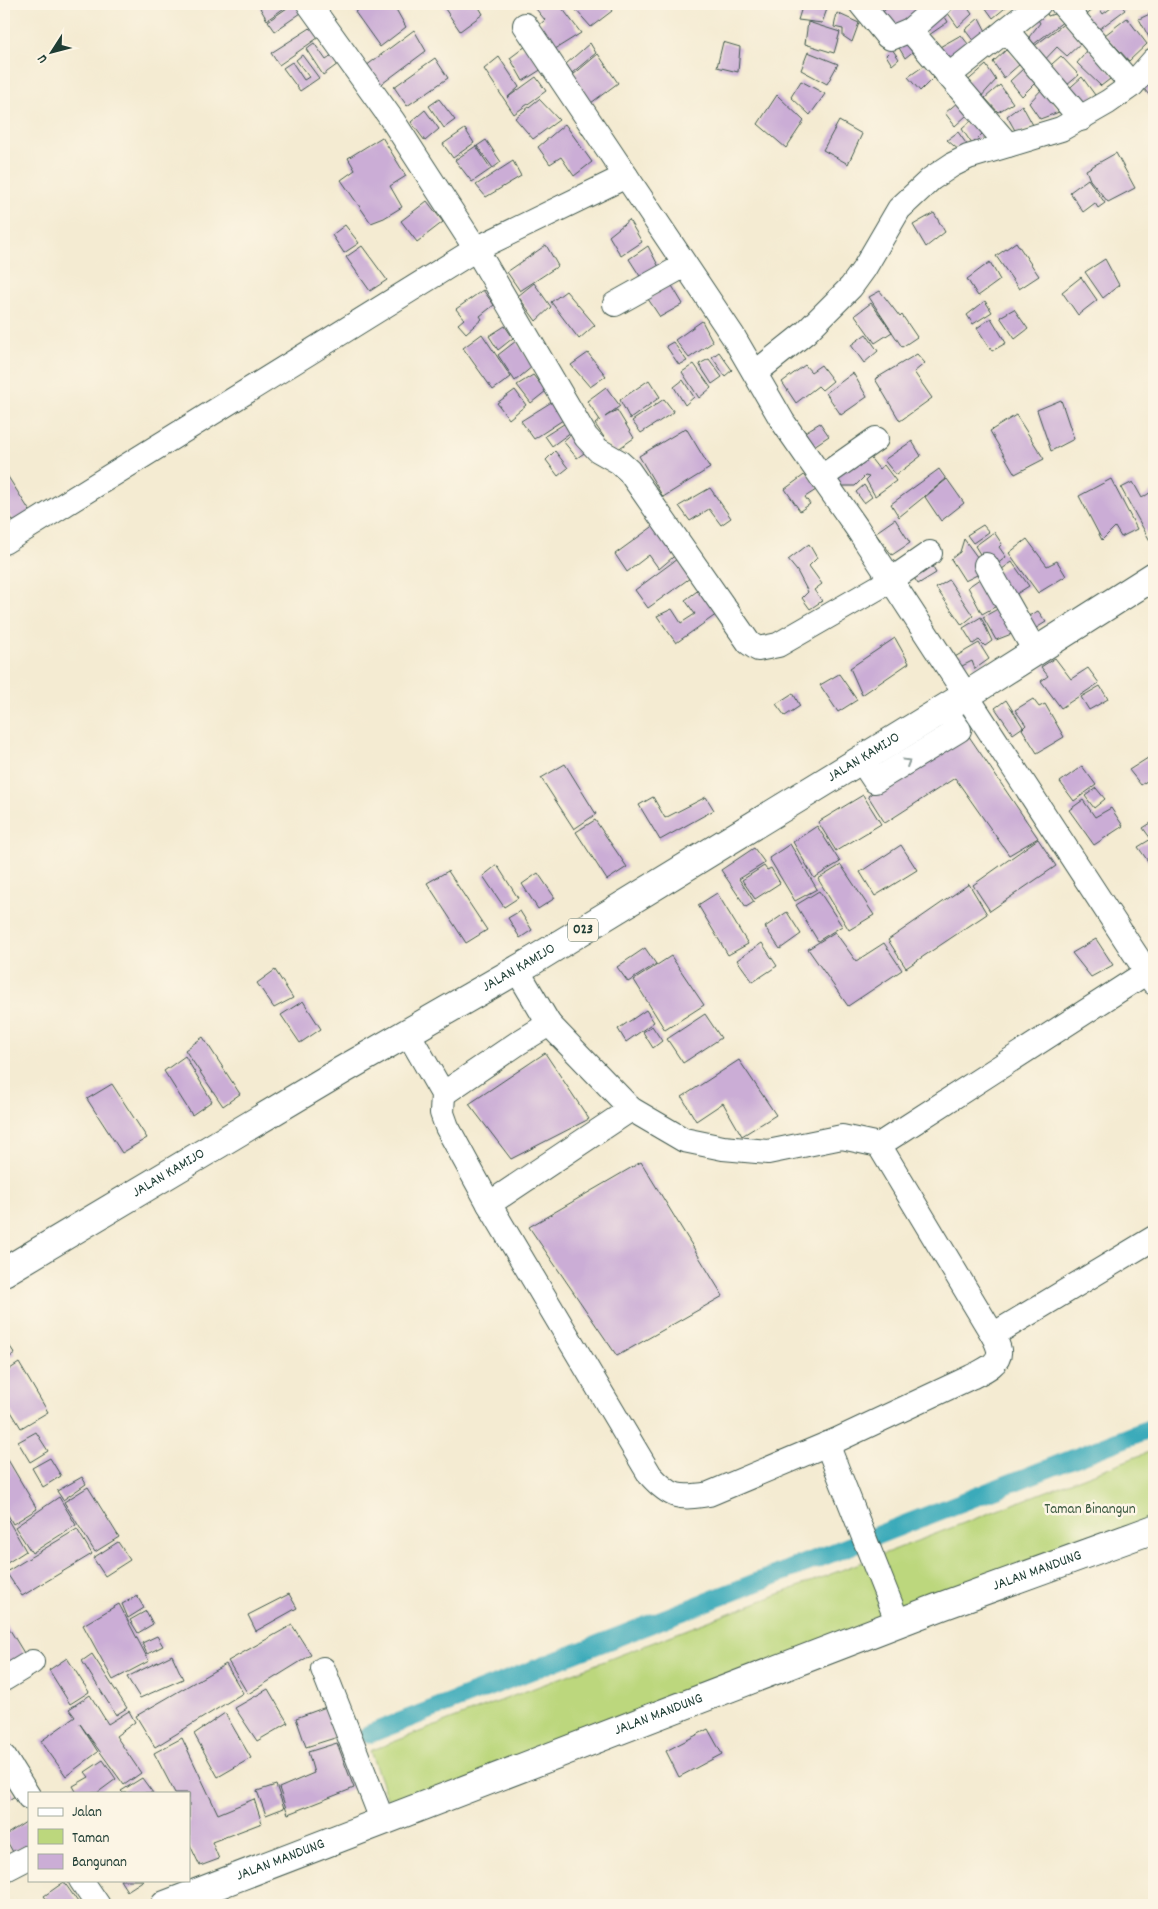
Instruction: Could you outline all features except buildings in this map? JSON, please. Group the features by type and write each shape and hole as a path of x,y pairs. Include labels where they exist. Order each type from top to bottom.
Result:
{"main road":[{"name":"JALAN KAMIJO","path":"4,1272 517,970 955,702 1154,576"},
{"name":"JALAN MANDUNG","path":"165,1905 898,1623 1154,1529"}],"street":[{"path":"309,4 393,121 476,249 586,437 598,450 619,462 628,471 748,643 758,649 778,645 891,580 930,553"},
{"path":"861,4 887,36 894,37 910,30 940,4"},
{"path":"948,76 1039,4"},
{"path":"1062,4 1132,85"},
{"path":"517,970 549,1024 631,1109 684,1140 723,1148 768,1152 842,1137 879,1145 1151,978 955,702 891,580 784,422 733,336 525,25"},
{"path":"910,30 1008,145"},
{"path":"1006,30 1081,118"},
{"path":"755,374 805,333 850,287 864,269 898,209 917,191 952,165 968,157 1061,129 1081,118 1132,85 1154,60"},
{"path":"4,542 476,249 626,176"},
{"path":"615,304 686,265"},
{"path":"822,477 876,438"},
{"path":"986,565 1035,651"},
{"path":"443,1094 549,1024"},
{"path":"408,1033 443,1094 442,1113 447,1127 489,1204 650,1475 663,1490 674,1495 688,1498 709,1494 827,1444 986,1370 998,1358 1000,1351 993,1335 879,1145"},
{"path":"489,1204 631,1109"},
{"path":"993,1335 1154,1238"},
{"path":"827,1444 898,1623"},
{"path":"4,1679 32,1662"},
{"path":"324,1669 383,1822"},
{"path":"4,1757 28,1795"},
{"path":"4,1870 28,1857"},
{"path":"81,1882 98,1905"}],"green space":[{"name":"Taman Binangun","path":"1154,1450 1154,1521 391,1809 370,1751"}],"waterway":[{"path":"369,1734 1154,1427"}]}
